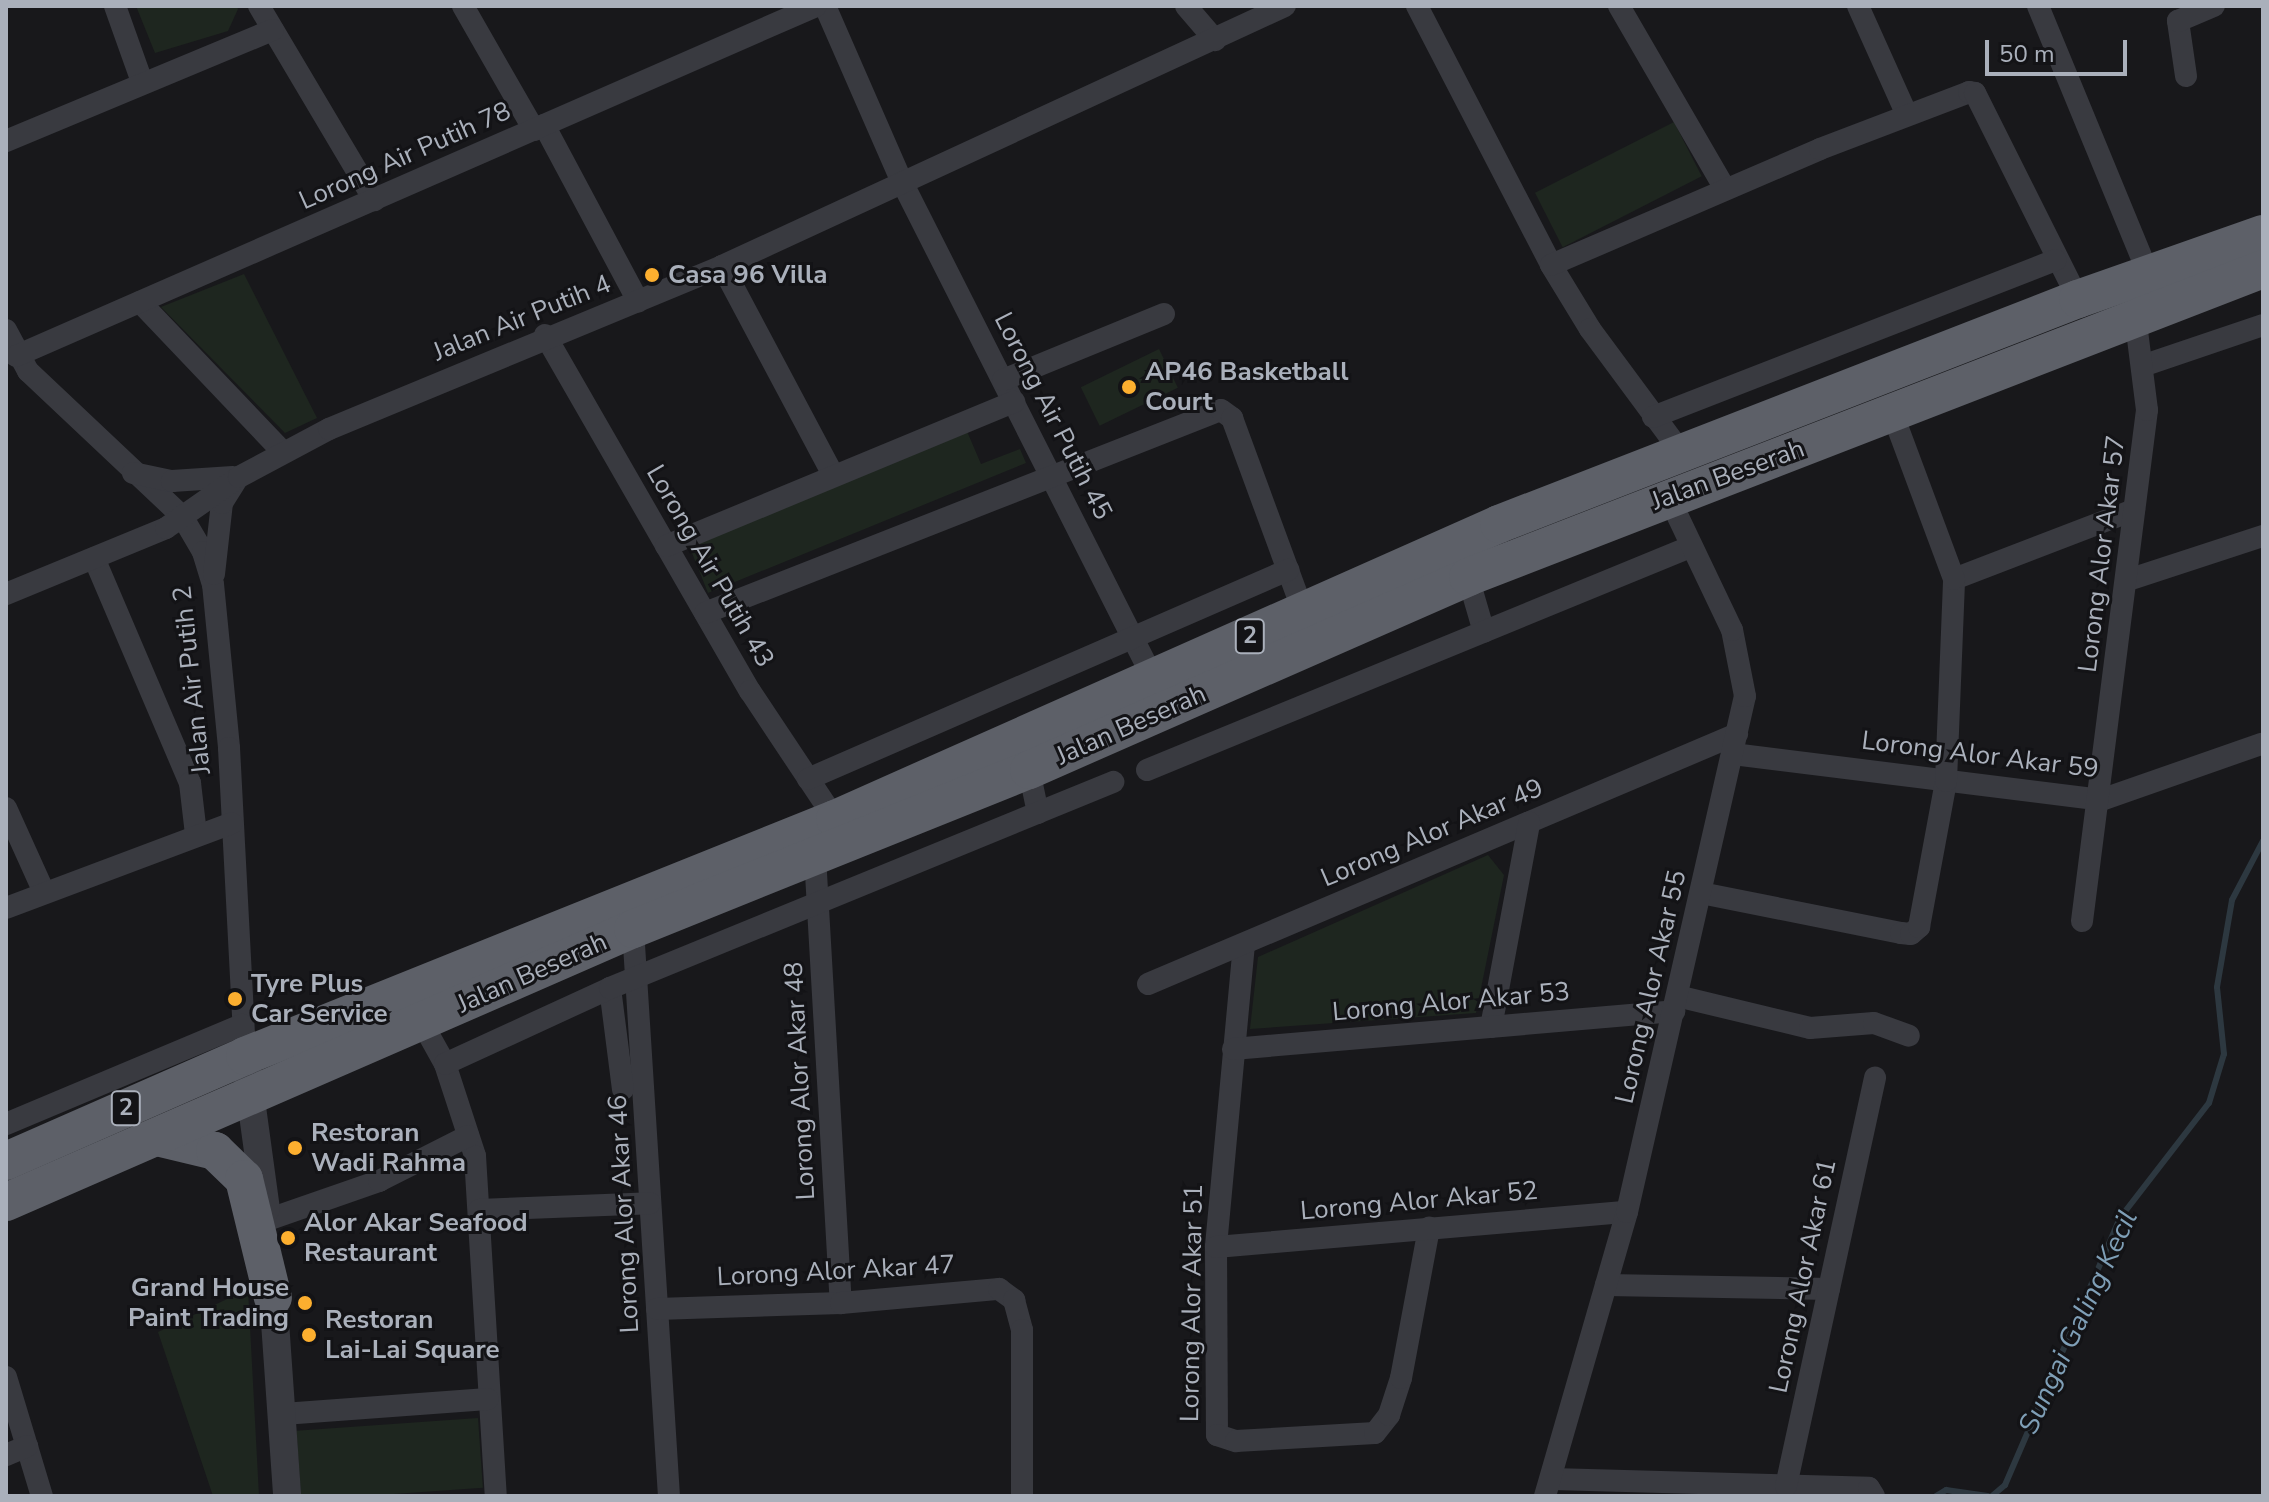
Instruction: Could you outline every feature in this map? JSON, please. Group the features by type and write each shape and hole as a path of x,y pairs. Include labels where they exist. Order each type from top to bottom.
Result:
{"highway":[{"name":"Jalan Beserah","path":"6,1161 243,1040 835,819 1152,676 1304,614 1499,524 2078,299 2263,234"},
{"name":"Jalan Beserah","path":"6,1202 633,929 1029,770 1468,577 1668,496 1893,415 2135,315 2263,269"},
{"path":"157,1137 215,1151 244,1179 273,1298"}],"street":[{"path":"115,6 142,82"},
{"path":"259,6 374,200"},
{"path":"463,6 539,128 638,301"},
{"name":"Lorong Air Putih 78","path":"16,356 816,6"},
{"name":"Lorong Air Putih 45","path":"825,6 902,182 1152,676"},
{"path":"1186,6 1215,40"},
{"name":"Jalan Air Putih 4","path":"6,594 94,558 182,516 239,477 283,452 545,335 722,266 1285,6"},
{"path":"1417,6 1551,265 1653,417 1681,452"},
{"path":"1619,6 1725,189"},
{"path":"1858,6 1906,113"},
{"path":"2038,6 2148,273"},
{"path":"2186,76 2178,21 2214,6"},
{"path":"6,141 273,30"},
{"path":"1551,265 1906,113 1975,93 2055,260 2078,299"},
{"path":"1653,417 2055,260"},
{"path":"722,266 832,473"},
{"path":"140,302 283,452"},
{"path":"1003,380 1164,314"},
{"name":"Lorong Alor Akar 57","path":"2082,921 2101,800 2147,410 2145,365 2135,315"},
{"path":"2145,365 2263,325"},
{"name":"Jalan Air Putih 2","path":"6,330 16,356 131,473 182,516 203,552 213,584 232,823 243,1040"},
{"name":"Lorong Air Putih 43","path":"545,335 705,613 835,819"},
{"path":"666,546 832,473 1014,402"},
{"path":"705,613 1053,480 1210,413 1228,411 1304,614"},
{"path":"1701,893 1911,934 1919,927 1946,781 1954,579 1893,415"},
{"path":"131,473 172,481 239,477"},
{"path":"213,584 222,503 239,477"},
{"name":"Lorong Alor Akar 55","path":"1548,1488 1627,1212 1745,696 1732,630 1668,496"},
{"path":"1954,579 2134,510"},
{"path":"2128,580 2263,536"},
{"path":"1147,770 1690,547"},
{"path":"94,558 190,783 196,834"},
{"path":"808,779 1134,641 1288,570"},
{"path":"1468,577 1484,632"},
{"name":"Lorong Alor Akar 59","path":"1735,744 1946,781 2101,800 2261,744"},
{"name":"Lorong Alor Akar 49","path":"1148,984 1529,823 1735,744"},
{"path":"1029,770 1038,813"},
{"path":"445,1064 636,977 1113,782"},
{"path":"6,808 44,892"},
{"path":"6,908 232,823"},
{"path":"1491,1027 1529,823"},
{"name":"Lorong Alor Akar 48","path":"815,856 841,1303"},
{"name":"Lorong Alor Akar 46","path":"633,929 669,1496"},
{"name":"Lorong Alor Akar 51","path":"1244,944 1216,1247 1217,1435 1236,1441 1367,1436 1389,1415 1401,1378 1429,1228"},
{"path":"610,988 623,1089"},
{"path":"1675,1003 1810,1028 1874,1023 1909,1036"},
{"name":"Lorong Alor Akar 53","path":"1233,1049 1491,1027 1675,1003"},
{"path":"421,1021 445,1064 468,1136 479,1210 487,1399 496,1496"},
{"path":"6,1124 243,1040 267,1220 287,1496"},
{"name":"Lorong Alor Akar 61","path":"1786,1486 1875,1078"},
{"path":"267,1220 379,1181 468,1136"},
{"path":"479,1210 650,1203"},
{"name":"Lorong Alor Akar 52","path":"1216,1247 1627,1212"},
{"path":"1606,1285 1829,1289"},
{"name":"Lorong Alor Akar 47","path":"657,1309 841,1303 999,1289 1014,1300 1022,1330 1022,1496"},
{"path":"6,1377 16,1451 42,1496"},
{"path":"283,1414 487,1399"},
{"path":"1548,1488 1729,1490 1786,1486 1871,1492"}],"shaded area":[{"path":"136,6 236,6 238,9 228,31 155,53"},
{"path":"1674,122 1702,176 1563,247 1535,193"},
{"path":"244,274 317,418 285,433 161,307"},
{"name":"AP46 Basketball Court","path":"1159,349 1178,388 1100,426 1081,387"},
{"path":"966,429 981,464 1020,449 1026,463 708,593 688,543"},
{"path":"1488,855 1504,875 1476,1013 1250,1029 1258,957"},
{"path":"248,1289 259,1496 213,1496 158,1332"},
{"path":"478,1418 483,1488 366,1496 301,1496 296,1431"}],"waterway":[{"name":"Sungai Galing Kecil","path":"1992,1496 2005,1485 2120,1218 2209,1103 2224,1054 2217,987 2232,900 2263,841"},
{"name":"Sungai Galing Kecil","path":"1936,1496 1946,1490 1988,1496"}],"place":[{"name":"Casa 96 Villa","path":"652,275"},
{"name":"AP46 Basketball Court","path":"1129,387"},
{"name":"Tyre Plus Car Service","path":"235,999"},
{"name":"Restoran Wadi Rahma","path":"295,1148"},
{"name":"Alor Akar Seafood Restaurant","path":"288,1238"},
{"name":"Grand House Paint Trading","path":"305,1303"},
{"name":"Restoran Lai-Lai Square","path":"309,1335"}]}
